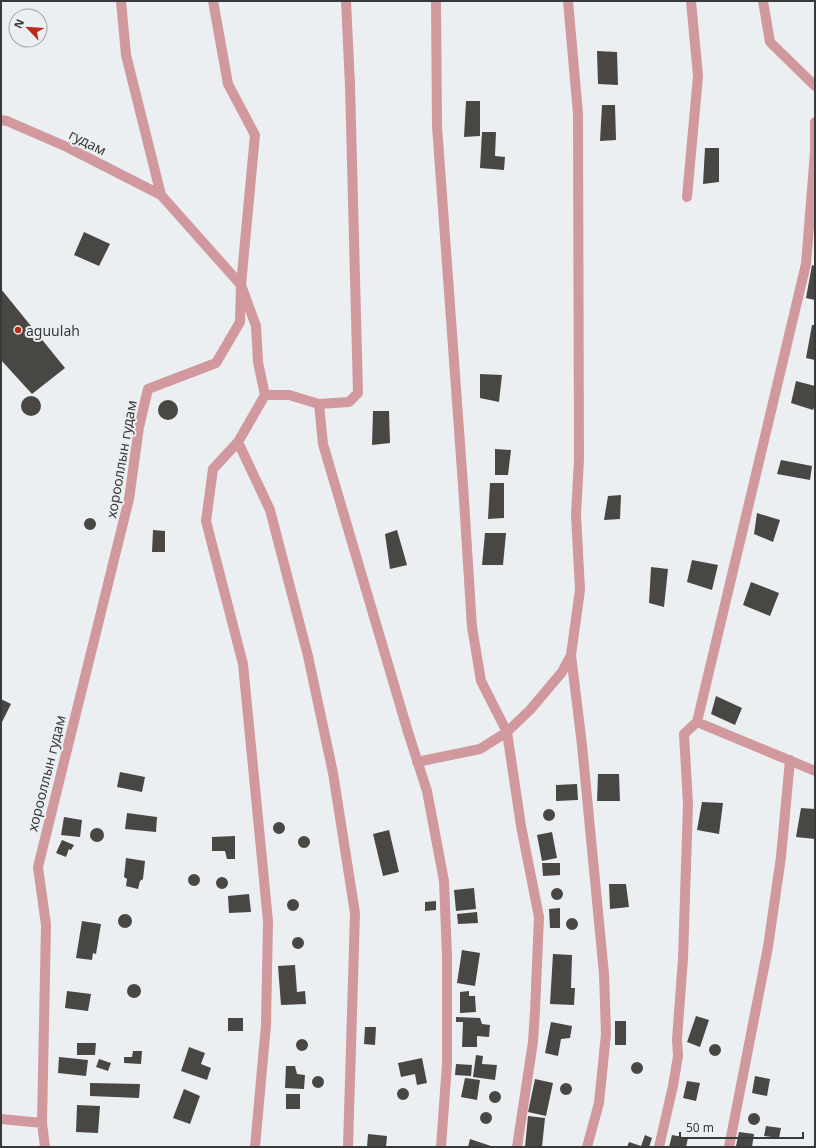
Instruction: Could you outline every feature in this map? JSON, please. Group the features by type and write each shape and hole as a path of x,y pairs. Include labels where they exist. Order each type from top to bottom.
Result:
{"street":[{"path":"121,1 126,55 161,196 241,285 256,326 258,362 265,395 238,442 213,469 206,521 243,664 268,921 266,1025 255,1147"},
{"name":"хорооллын гудам","path":"42,1123 46,925 38,867 128,506 139,427 148,389 216,363 240,322 241,285 255,135 228,84 213,1"},
{"path":"265,395 289,396 319,404 349,402 358,393 350,84 346,1"},
{"path":"436,1 437,126 472,627 481,680 507,732 521,826 539,917 536,1011 517,1147"},
{"path":"568,1 578,114 579,459 576,515 580,590 570,655 583,752 604,974 606,1034 599,1104 587,1147"},
{"path":"687,197 698,76 691,1"},
{"path":"763,1 770,42 815,86"},
{"name":"гудам","path":"1,120 7,121 67,147 161,196"},
{"path":"659,1147 674,1086 678,1056 677,1039 683,960 688,804 684,734 697,722 806,264 815,122"},
{"path":"319,404 323,444 408,732 427,791 444,881 447,956 447,1064 441,1147"},
{"path":"238,442 270,510 308,656 333,773 355,913 348,1147"},
{"path":"417,762 480,749 507,732 530,710 562,672 570,655"},
{"path":"697,722 815,770"},
{"path":"729,1147 768,947 781,857 790,760"},
{"path":"1,1119 42,1123 45,1147"}],"building":[{"path":"597,51 617,52 618,85 598,84"},
{"path":"466,101 480,101 480,136 464,137"},
{"path":"602,105 615,105 616,140 600,141"},
{"path":"482,132 496,132 495,156 505,157 504,170 480,168"},
{"path":"705,148 719,148 719,182 703,184"},
{"path":"84,232 110,244 99,266 74,255"},
{"path":"812,265 815,266 815,300 806,298"},
{"name":"aguulah","path":"1,289 65,368 32,394 1,360"},
{"path":"812,325 815,325 815,360 806,358"},
{"path":"480,374 502,375 499,402 480,398"},
{"path":"796,381 815,386 815,404 813,410 791,403"},
{"path":"31,396 38,399 41,406 38,413 31,416 24,413 21,406 24,399"},
{"path":"168,400 175,403 178,410 175,417 168,420 161,417 158,410 161,403"},
{"path":"373,411 389,411 390,443 372,445"},
{"path":"495,449 511,450 508,475 495,475"},
{"path":"781,460 812,466 810,480 777,474"},
{"path":"490,483 504,483 504,518 488,519"},
{"path":"621,495 620,519 604,520 608,496"},
{"path":"757,513 780,520 773,542 754,534"},
{"path":"92,518 95,519 95,529 88,530 85,529 84,522 85,519"},
{"path":"153,530 165,531 165,552 152,552"},
{"path":"397,530 407,565 390,569 385,534"},
{"path":"485,533 506,533 503,565 482,565"},
{"path":"692,560 718,565 712,590 687,582"},
{"path":"651,567 668,569 664,607 649,603"},
{"path":"751,582 779,593 770,616 743,605"},
{"path":"716,696 742,708 735,725 711,714"},
{"path":"1,699 11,704 1,724"},
{"path":"120,772 145,777 142,792 117,787"},
{"path":"598,774 619,774 620,801 597,801"},
{"path":"577,784 578,800 556,801 556,785"},
{"path":"702,802 723,803 719,834 697,830"},
{"path":"801,808 815,809 815,839 796,837"},
{"path":"549,809 553,811 555,815 553,819 549,821 545,819 543,815 545,811"},
{"path":"127,813 157,817 156,832 125,829"},
{"path":"64,817 82,820 80,837 61,835"},
{"path":"279,822 283,824 285,828 283,832 279,834 275,832 273,828 275,824"},
{"path":"97,828 102,830 104,835 102,840 97,842 92,840 90,835 92,830"},
{"path":"389,830 399,872 383,876 373,834"},
{"path":"552,832 557,858 542,861 537,835"},
{"path":"235,836 235,859 227,859 225,851 212,851 212,837"},
{"path":"304,836 308,838 310,842 308,846 304,848 300,846 298,842 300,838"},
{"path":"62,840 74,845 71,850 69,849 66,857 56,853"},
{"path":"126,858 145,861 143,879 140,881 138,889 126,886 127,879 124,877"},
{"path":"542,863 560,863 560,875 543,876"},
{"path":"194,874 198,876 200,880 198,884 194,886 190,884 188,880 190,876"},
{"path":"222,877 226,879 228,883 226,887 222,889 218,887 216,883 218,879"},
{"path":"609,884 626,884 629,907 610,909"},
{"path":"474,888 476,909 456,911 454,890"},
{"path":"557,888 561,890 563,894 561,898 557,900 553,898 551,894 553,890"},
{"path":"249,894 251,912 229,913 228,896"},
{"path":"293,899 297,901 299,905 297,909 293,911 289,909 287,905 289,901"},
{"path":"436,901 436,910 425,911 425,902"},
{"path":"560,908 560,928 550,928 549,909"},
{"path":"477,912 478,923 458,924 457,914"},
{"path":"125,914 130,916 132,921 130,926 125,928 120,926 118,921 120,916"},
{"path":"572,918 576,920 578,924 576,928 572,930 568,928 566,924 568,920"},
{"path":"82,921 101,924 96,954 93,953 92,960 76,958"},
{"path":"298,937 302,939 304,943 302,947 298,949 294,947 292,943 294,939"},
{"path":"462,950 480,953 475,986 457,983"},
{"path":"553,954 572,955 571,988 575,988 574,1005 550,1004"},
{"path":"295,965 297,992 305,991 306,1004 281,1005 278,966"},
{"path":"134,984 139,986 141,991 139,996 134,998 129,996 127,991 129,986"},
{"path":"67,991 91,994 88,1011 65,1008"},
{"path":"469,991 469,996 475,996 476,1012 460,1013 460,992"},
{"path":"696,1016 709,1020 700,1047 687,1042"},
{"path":"456,1017 480,1018 482,1024 490,1025 489,1037 477,1036 477,1047 462,1047 463,1022 456,1022"},
{"path":"228,1018 243,1018 243,1031 228,1031"},
{"path":"615,1021 626,1021 626,1045 615,1045"},
{"path":"551,1022 572,1026 570,1038 561,1039 558,1056 545,1053"},
{"path":"365,1027 376,1027 375,1045 364,1044"},
{"path":"302,1039 306,1041 308,1045 306,1049 302,1051 298,1049 296,1045 298,1041"},
{"path":"77,1043 96,1043 95,1055 77,1055"},
{"path":"715,1044 719,1046 721,1050 719,1054 715,1056 711,1054 709,1050 711,1046"},
{"path":"189,1047 205,1053 201,1064 211,1068 207,1080 181,1071"},
{"path":"133,1051 142,1051 141,1064 124,1063 124,1057 132,1057"},
{"path":"476,1055 483,1056 482,1064 497,1065 495,1080 473,1077"},
{"path":"59,1057 88,1060 86,1076 58,1073"},
{"path":"422,1058 427,1083 417,1085 415,1074 401,1077 398,1063"},
{"path":"99,1059 111,1063 108,1071 96,1067"},
{"path":"637,1062 641,1064 643,1068 641,1072 637,1074 633,1072 631,1068 633,1064"},
{"path":"456,1064 472,1065 471,1076 455,1075"},
{"path":"286,1066 295,1066 297,1074 305,1075 304,1089 285,1088"},
{"path":"318,1076 322,1078 324,1082 322,1086 318,1088 314,1086 312,1082 314,1078"},
{"path":"755,1076 770,1079 767,1096 752,1093"},
{"path":"465,1078 480,1080 477,1100 461,1097"},
{"path":"535,1079 553,1083 546,1116 528,1112"},
{"path":"687,1081 700,1083 696,1101 683,1098"},
{"path":"90,1083 140,1084 139,1098 90,1096"},
{"path":"566,1083 570,1085 572,1089 570,1093 566,1095 562,1093 560,1089 562,1085"},
{"path":"403,1088 407,1090 409,1094 407,1098 403,1100 399,1098 397,1094 399,1090"},
{"path":"184,1089 200,1096 190,1124 173,1118"},
{"path":"495,1091 499,1093 501,1097 499,1101 495,1103 491,1101 489,1097 491,1093"},
{"path":"286,1094 300,1094 300,1109 286,1109"},
{"path":"77,1105 100,1106 98,1133 76,1132"},
{"path":"486,1112 490,1114 492,1118 490,1122 486,1124 482,1122 480,1118 482,1114"},
{"path":"754,1113 758,1115 760,1119 758,1123 754,1125 750,1123 748,1119 750,1115"},
{"path":"528,1116 545,1118 542,1147 525,1147"},
{"path":"766,1126 781,1128 779,1138 764,1136"},
{"path":"739,1132 754,1134 752,1147 736,1146"},
{"path":"368,1134 387,1136 386,1147 367,1147"},
{"path":"645,1135 652,1138 649,1147 627,1147 629,1142 641,1146"},
{"path":"672,1135 688,1138 686,1147 669,1147"},
{"path":"470,1139 494,1147 468,1147"}],"place":[{"name":"aguulah","path":"18,330"}]}
